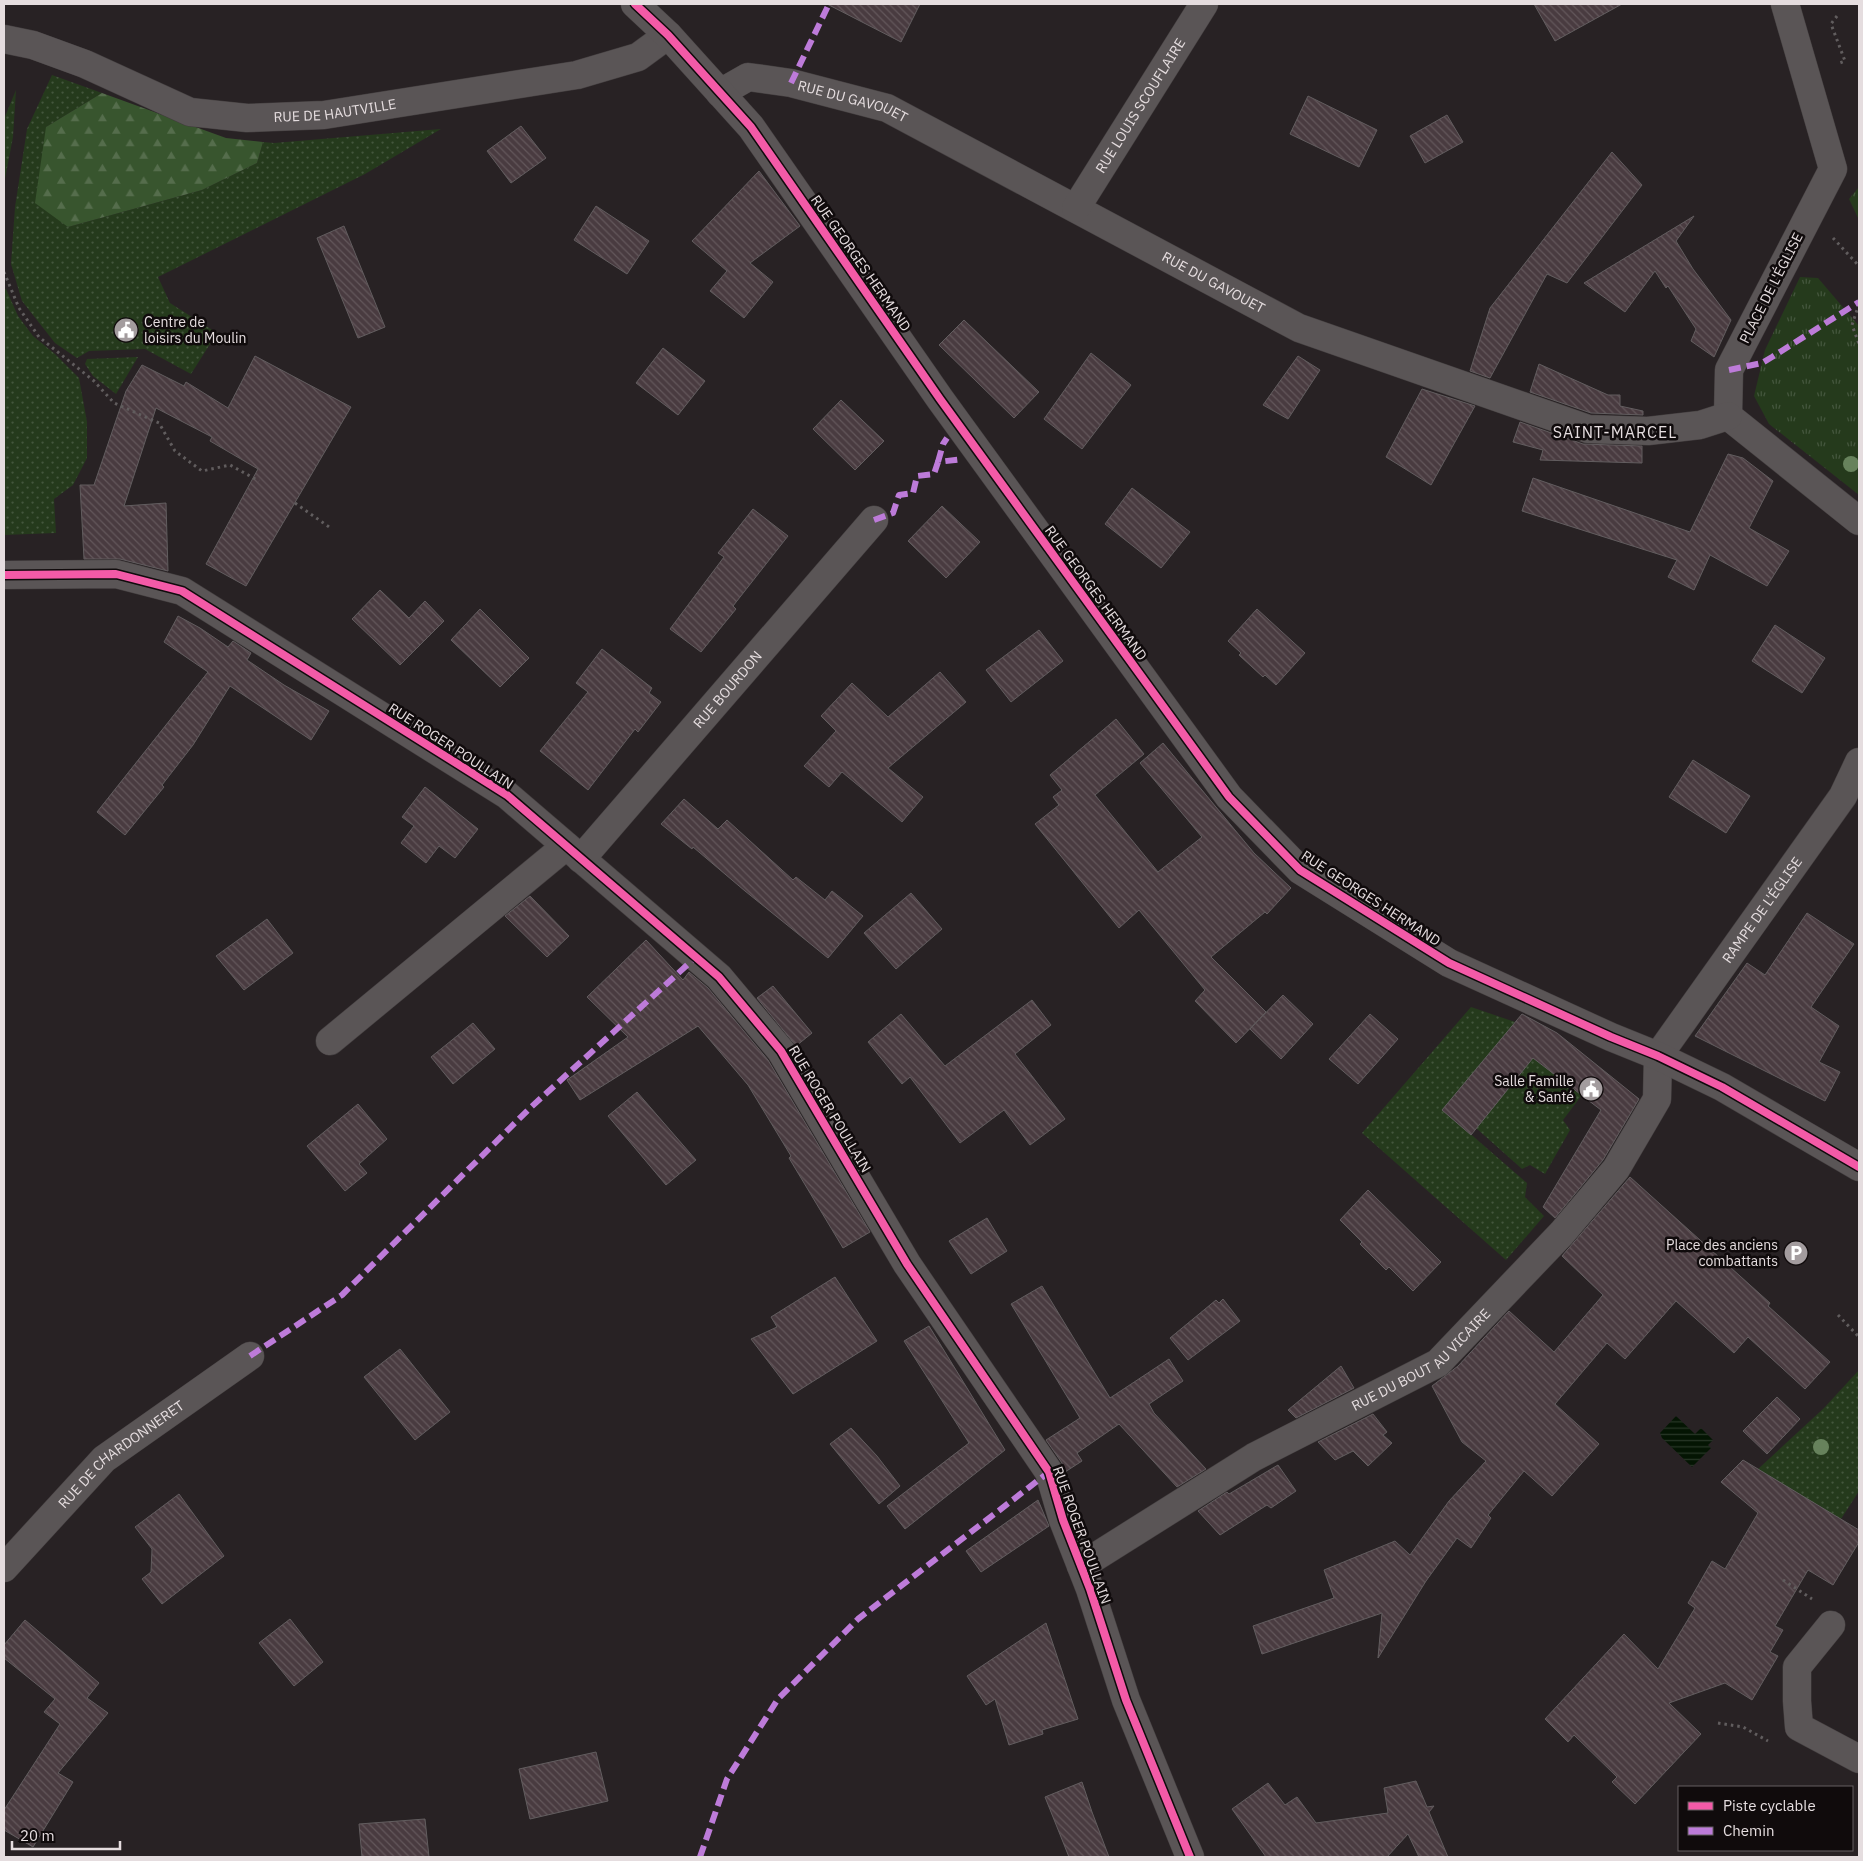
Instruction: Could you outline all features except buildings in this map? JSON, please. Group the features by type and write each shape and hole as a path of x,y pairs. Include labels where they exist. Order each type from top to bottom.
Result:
{"street":[{"name":"RUE GEORGES HERMAND","path":"635,4 668,35 751,127 940,399 1229,796 1300,870 1449,963 1611,1037 1658,1056"},
{"name":"RUE LOUIS SCOUFLAIRE","path":"1076,208 1204,4"},
{"name":"PLACE DE L'ÉGLISE","path":"1728,416 1729,370 1833,169 1785,4"},
{"name":"RUE DE HAUTVILLE","path":"4,39 33,45 86,64 190,112 247,118 324,115 577,76 638,56 668,35"},
{"name":"RUE DU GAVOUET","path":"720,93 748,77 791,83 887,108 1300,328 1588,429 1648,431 1700,425 1728,416"},
{"path":"1728,416 1859,521"},
{"name":"RUE BOURDON","path":"330,1041 574,853 874,520"},
{"name":"RUE ROGER POULLAIN","path":"4,575 116,574 182,591 507,795 719,977 781,1051 907,1264 1049,1472 1063,1520 1081,1566 1126,1700 1190,1857"},
{"name":"RAMPE DE L'ÉGLISE","path":"1658,1056 1843,796 1859,762"},
{"path":"1658,1056 1722,1087 1859,1167"},
{"name":"RUE DU BOUT AU VICAIRE","path":"1081,1566 1254,1457 1438,1363 1562,1233 1616,1170 1657,1099 1658,1056"},
{"name":"RUE DE CHARDONNERET","path":"4,1568 104,1459 250,1356"},
{"path":"1831,1625 1797,1667 1796,1702 1799,1727 1859,1759"}],"path":[{"path":"1837,16 1832,24 1845,61"},
{"path":"4,272 18,308 39,337 94,381 114,403 159,423 175,451 202,471 230,465 259,481"},
{"path":"1859,304 1852,325 1859,344"},
{"path":"295,503 332,529"},
{"path":"1838,1315 1859,1337"},
{"path":"1718,1723 1743,1727 1775,1745"}],"green space":[{"path":"52,75 102,93 46,127 68,227 202,190 257,163 263,142 274,143 441,129 365,174 158,277 170,303 217,333 191,374 145,349 89,351 77,358 55,343 22,301 11,264 15,207 27,129"},
{"path":"16,90 13,137 4,184 4,119"},
{"path":"102,93 226,138 263,142 257,163 202,190 68,227 35,203 46,127"},
{"path":"1859,187 1859,220 1849,199"},
{"path":"1800,277 1818,278 1859,326 1859,495 1769,424 1754,396 1765,350"},
{"path":"4,289 6,289 18,316 33,336 55,354 79,378 87,422 87,458 73,485 54,499 56,533 4,535"},
{"path":"138,357 116,394 93,376 85,364 87,359"},
{"path":"1471,1007 1515,1022 1504,1036 1582,1095 1563,1120 1570,1130 1545,1174 1530,1165 1522,1169 1476,1128 1443,1110 1527,1183 1525,1197 1544,1216 1506,1260 1362,1133"},
{"path":"1859,1370 1859,1491 1841,1519 1757,1470 1824,1408"}],"shaded area":[{"path":"1676,1416 1695,1434 1701,1428 1713,1440 1708,1445 1711,1448 1692,1467 1662,1438 1660,1433"}],"marked path":[{"path":"791,83 829,4"},
{"path":"1729,370 1762,363 1859,302"},
{"path":"938,462 943,444 947,438"},
{"path":"874,520 893,513 899,495 913,493 917,476 934,474 938,462 963,459"},
{"path":"250,1356 342,1295 529,1109 696,957"},
{"path":"700,1857 727,1779 778,1699 858,1619 1049,1472"}],"cycle path":[{"path":"635,4 668,35 751,127 940,399 1229,797 1300,870 1449,963 1611,1037 1658,1056 1722,1087 1859,1167"},
{"path":"4,575 116,574 182,591 507,795 719,977 781,1051 907,1264 1049,1472 1063,1520 1090,1589 1126,1700 1190,1857"}],"place":[{"name":"Centre de loisirs du Moulin","path":"126,330"},
{"name":"Salle Famille & Santé","path":"1591,1089"},
{"name":"Place des anciens combattants","path":"1796,1253"}],"district":[{"name":"SAINT-MARCEL","path":"1615,432"}]}
